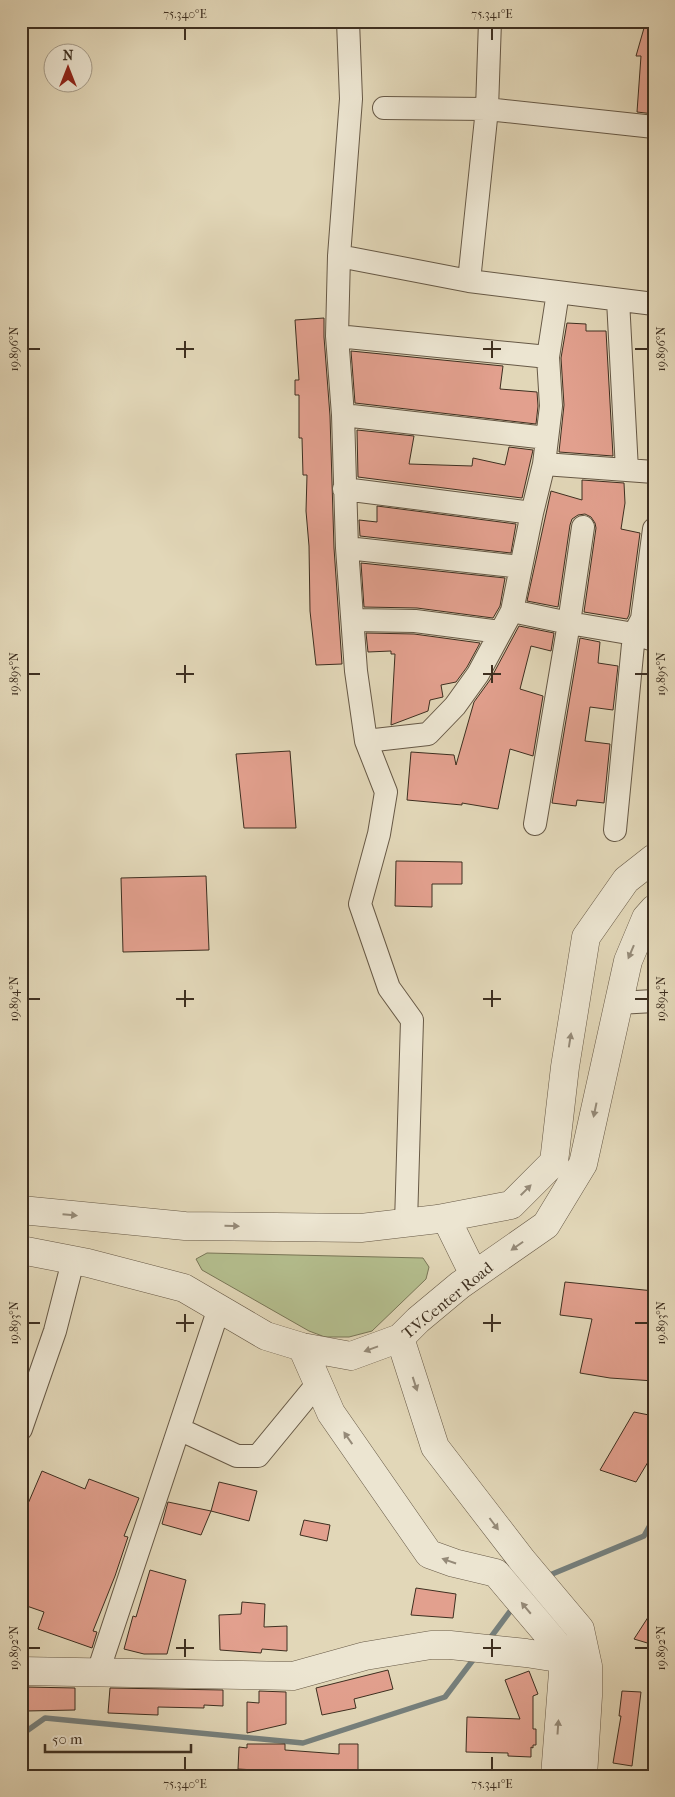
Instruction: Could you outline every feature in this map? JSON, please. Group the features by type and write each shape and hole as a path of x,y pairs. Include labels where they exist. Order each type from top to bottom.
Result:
{"street":[{"path":"348,21 351,99 339,256 337,336 343,415 344,489 356,671 366,741 386,792 379,834 360,904 389,988 412,1020 406,1223"},
{"path":"469,280 487,109 490,21"},
{"path":"384,108 487,109 654,127"},
{"path":"339,256 469,280 654,304"},
{"path":"366,741 428,734 455,706 478,674 512,611 520,567 544,464 551,406 548,357 558,292"},
{"path":"618,300 627,470"},
{"path":"337,336 548,357"},
{"path":"343,415 547,438"},
{"path":"544,464 654,472"},
{"path":"344,489 532,513"},
{"path":"535,824 583,527"},
{"path":"615,830 644,637 642,619 654,529"},
{"path":"347,548 520,567"},
{"path":"512,611 644,637"},
{"path":"353,620 415,621 500,632"},
{"path":"22,1216 185,1226 360,1228 446,1218 511,1205 554,1162 565,1067 586,937 626,880 654,858"},
{"name":"T.V.Center Road","path":"21,1250 184,1288 266,1336 302,1347 351,1356 400,1338 418,1320 474,1275 546,1225 584,1164 628,961 646,918 654,909"},
{"path":"618,1003 654,1001"},
{"path":"446,1218 474,1275"},
{"path":"21,1428 55,1331 73,1261"},
{"path":"98,1672 219,1308"},
{"path":"400,1338 435,1446 522,1560 580,1629 569,1656 555,1776"},
{"path":"302,1347 331,1413 429,1554 454,1563 496,1573 569,1656 588,1696 583,1776"},
{"path":"179,1429 237,1456 258,1456 318,1383"},
{"path":"21,1671 293,1676 365,1656 432,1645 569,1656"}],"green space":[{"path":"207,1253 423,1258 429,1267 426,1279 372,1331 349,1337 325,1337 309,1331 202,1270 196,1259"}],"building":[{"path":"646,21 654,21 654,114 637,112 641,56 636,56"},
{"path":"324,318 330,416 334,548 342,664 316,665 310,611 309,546 306,511 307,475 303,475 302,438 299,438 299,395 295,395 295,380 299,380 295,320"},
{"path":"567,323 586,324 586,331 606,331 613,456 559,452 564,405 561,358"},
{"path":"351,351 503,366 500,389 537,392 536,424 355,403"},
{"path":"357,430 414,436 409,464 472,466 473,458 505,465 509,447 533,450 522,498 358,477"},
{"path":"582,480 624,483 625,503 621,529 640,533 627,619 584,612 596,528 591,517 585,514 578,515 572,519 570,525 558,607 527,601 551,491 582,500"},
{"path":"377,506 516,524 511,553 360,536 359,520 377,522"},
{"path":"361,563 505,578 500,606 493,618 417,608 364,607"},
{"path":"519,626 554,633 551,651 531,646 520,689 543,696 533,756 510,749 498,809 462,803 462,805 407,800 411,752 454,755 456,765 474,702 490,680"},
{"path":"366,633 414,634 480,643 467,667 456,682 441,685 443,697 430,700 428,711 391,725 395,654 391,654 391,651 368,652"},
{"path":"580,638 600,642 598,663 618,666 613,710 590,707 585,741 610,744 604,803 577,800 576,806 552,803"},
{"path":"290,751 296,828 244,828 236,754"},
{"path":"396,861 462,862 462,884 432,884 432,907 395,906"},
{"path":"206,876 209,950 123,952 121,878"},
{"path":"565,1282 654,1291 654,1381 610,1378 580,1373 592,1319 560,1315"},
{"path":"634,1412 654,1416 654,1452 636,1482 600,1470"},
{"path":"42,1471 85,1489 89,1479 139,1498 124,1536 128,1537 115,1576 93,1631 97,1632 92,1648 38,1629 44,1612 21,1604 21,1520"},
{"path":"219,1482 257,1491 249,1521 211,1511"},
{"path":"168,1502 211,1511 201,1535 162,1524"},
{"path":"304,1520 330,1525 327,1541 300,1535"},
{"path":"150,1570 186,1580 167,1654 144,1654 124,1649 133,1616 136,1617"},
{"path":"416,1588 456,1594 453,1618 411,1615"},
{"path":"242,1602 265,1604 264,1627 287,1626 287,1651 262,1649 261,1653 220,1650 219,1615 241,1614"},
{"path":"654,1608 654,1645 634,1639"},
{"path":"388,1670 393,1689 354,1699 356,1708 322,1715 316,1688"},
{"path":"529,1671 538,1694 533,1696 533,1729 536,1729 536,1745 533,1745 533,1748 531,1747 531,1757 508,1756 508,1753 466,1752 467,1717 520,1719 505,1680"},
{"path":"26,1687 75,1688 75,1710 26,1711"},
{"path":"110,1688 223,1690 223,1706 204,1705 204,1708 158,1707 158,1715 108,1713"},
{"path":"259,1691 286,1692 286,1724 247,1733 247,1702 259,1703"},
{"path":"622,1691 641,1692 632,1766 613,1763 621,1716 619,1716"},
{"path":"247,1744 285,1744 285,1750 339,1754 339,1744 358,1744 358,1776 238,1769 239,1747 247,1748"}],"waterway":[{"path":"545,1577 644,1536 654,1518"},
{"path":"488,1641 514,1606"},
{"path":"21,1735 45,1718 303,1743 445,1697 476,1656"}]}
